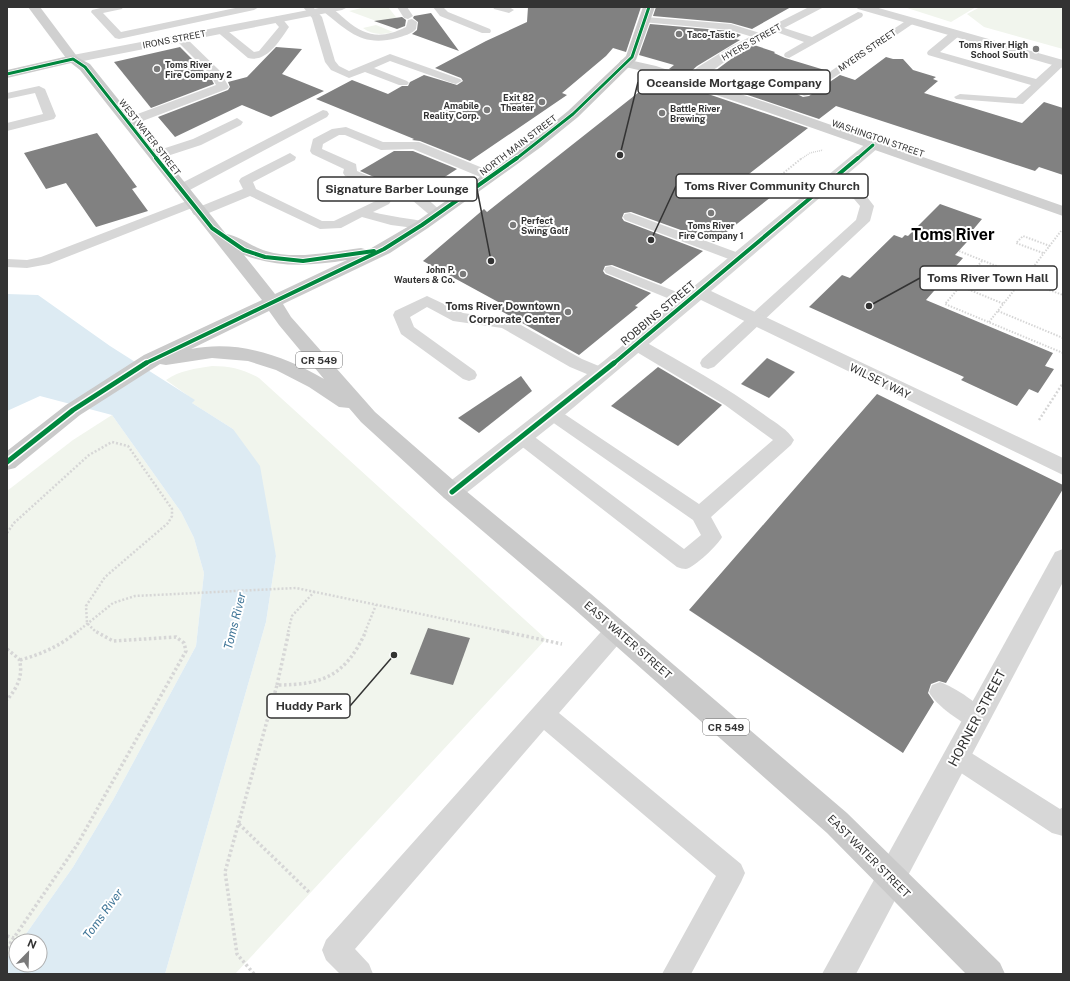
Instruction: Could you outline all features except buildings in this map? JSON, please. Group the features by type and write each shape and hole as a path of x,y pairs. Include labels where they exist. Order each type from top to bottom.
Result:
{"main road":[{"name":"WEST WATER STREET","path":"34,7 74,59 85,67 212,228 261,286 271,303"},
{"name":"NORTH MAIN STREET","path":"7,462 73,410 151,360 384,249 422,225 536,144 573,114 632,57 646,20 649,7"},
{"name":"IRONS STREET","path":"7,74 74,59"},
{"name":"WASHINGTON STREET","path":"625,63 651,69 769,108 1063,211"},
{"path":"212,228 244,250 288,261 303,261 384,249"},
{"name":"EAST WATER STREET","path":"271,303 368,417 452,492 616,631 837,823 891,878 990,974"},
{"path":"151,360 213,352 248,355 282,365 322,386 368,417"}],"street":[{"name":"IRONS STREET","path":"74,59 277,19 311,10 328,10 342,7"},
{"name":"HYERS STREET","path":"688,82 720,59 758,36 818,7"},
{"path":"860,11 910,21 1062,63"},
{"name":"ROBBINS STREET","path":"452,492 636,344 873,145"},
{"name":"WILSEY WAY","path":"693,297 754,320 1063,467"},
{"name":"HORNER STREET","path":"838,974 1063,559"}],"lane":[{"path":"118,7 96,12 119,36 254,7"},
{"path":"328,10 357,33 367,36 384,37 403,33 411,29 410,19 402,7"},
{"path":"438,7 444,14 486,31"},
{"path":"498,7 508,10"},
{"path":"311,10 317,17 330,62 335,68 349,75 390,57 456,81"},
{"path":"789,55 860,11"},
{"path":"220,30 252,56 263,53 284,27 277,19"},
{"path":"646,20 731,27 758,36"},
{"name":"MYERS STREET","path":"804,93 910,21"},
{"path":"775,28 813,41"},
{"path":"955,34 932,53 1034,82"},
{"path":"128,122 223,87 215,72 180,38"},
{"path":"960,97 1019,102 1062,63"},
{"path":"364,68 403,83"},
{"path":"7,96 39,90 50,116 7,127"},
{"path":"181,189 324,114"},
{"path":"155,156 197,142 238,122"},
{"path":"387,179 351,167 316,151 317,142 336,132 346,131 381,146 415,146 490,176"},
{"path":"290,157 246,181 250,191 320,225 336,225 384,202"},
{"path":"351,167 350,173 398,194 409,190 437,214"},
{"path":"708,363 863,221 867,206 859,196 827,184"},
{"path":"7,263 27,264 44,262 196,208 250,191"},
{"path":"362,213 391,221 422,225"},
{"path":"630,217 739,258"},
{"path":"611,270 693,297"},
{"path":"469,375 407,330 401,316 427,301 459,317 506,324 576,363 600,373"},
{"path":"636,344 728,398 765,422 785,440 700,515"},
{"path":"522,437 684,562 712,537 700,515 551,413"},
{"path":"359,974 336,950 616,631"},
{"path":"940,692 977,719"},
{"path":"543,714 732,873 676,974"},
{"path":"957,757 1061,824 1063,820"}],"path":[{"path":"799,184 785,179 781,175 783,170 792,166 798,159 809,152 829,149"},
{"path":"1031,270 1063,229"},
{"path":"1044,253 1016,243 1023,236 1050,246"},
{"path":"959,251 1009,271 1018,268 1031,270 1042,280 1038,286"},
{"path":"982,260 945,304 1063,353"},
{"path":"1009,271 1010,278 1019,284 1026,286 1038,286 1063,295"},
{"path":"989,322 1019,284"},
{"path":"960,286 1004,304"},
{"path":"998,311 1063,338"},
{"path":"1039,420 1063,383"},
{"path":"7,533 14,523 90,454 112,442 128,446 172,509 172,516 168,523 105,577 86,606 87,623 98,634 113,641 176,637 184,643 186,651 76,845 17,933"},
{"path":"20,660 39,655 64,643 113,602 135,596 296,588 562,644"},
{"path":"254,974 237,954 225,872 277,685 292,616 315,591"},
{"path":"277,685 300,685 320,681 338,670 353,656 366,633 376,605"},
{"path":"7,649 14,652 20,660 21,678 18,685 7,700"},
{"path":"239,824 310,893"}],"shaded area":[{"path":"366,7 388,7 403,26 398,29 349,11"},
{"path":"904,7 976,7 951,22"},
{"path":"980,7 1063,7 1063,49 984,27 967,14"},
{"path":"376,25 393,32 377,34 363,28"},
{"path":"212,366 236,369 247,372 259,378 546,639 235,974 165,974 266,622 276,556 233,429 192,403 194,400 166,380 182,372"},
{"path":"112,415 181,512 194,538 204,573 196,646 113,800 73,867 27,933 8,933 7,958 7,491 73,440"}],"water":[{"path":"7,294 38,295 110,346 195,400 192,403 233,429 260,466 276,556 266,622 165,974 7,974 8,957 8,973 48,973 48,933 27,933 73,867 113,800 196,646 204,573 194,538 181,512 112,415 40,396 7,411"}],"cycle path":[{"path":"7,462 73,410 151,360 384,249 422,225 536,144 573,114 632,57 649,7"},
{"path":"7,74 73,59 85,67 212,228 244,250 265,257 303,261 374,251"},
{"path":"452,492 612,365 873,145"}],"place":[{"name":"Taco-Tastic","path":"679,34"},
{"name":"Toms River High School South","path":"1036,49"},
{"name":"Toms River Fire Company 2","path":"157,69"},
{"name":"Exit 82 Theater","path":"542,102"},
{"name":"Amabile Reality Corp.","path":"487,110"},
{"name":"Battle River Brewing","path":"662,113"},
{"name":"Oceanside Mortgage Company","path":"620,155"},
{"name":"Toms River Fire Company 1","path":"711,213"},
{"name":"Perfect Swing Golf","path":"513,225"},
{"name":"Toms River Community Church","path":"651,240"},
{"name":"Signature Barber Lounge","path":"491,261"},
{"name":"John P. Wauters & Co.","path":"463,274"},
{"name":"Toms River Town Hall","path":"869,306"},
{"name":"Toms River Downtown Corporate Center","path":"568,312"},
{"name":"Huddy Park","path":"394,655"}],"district":[{"name":"Toms River","path":"953,234"}]}
